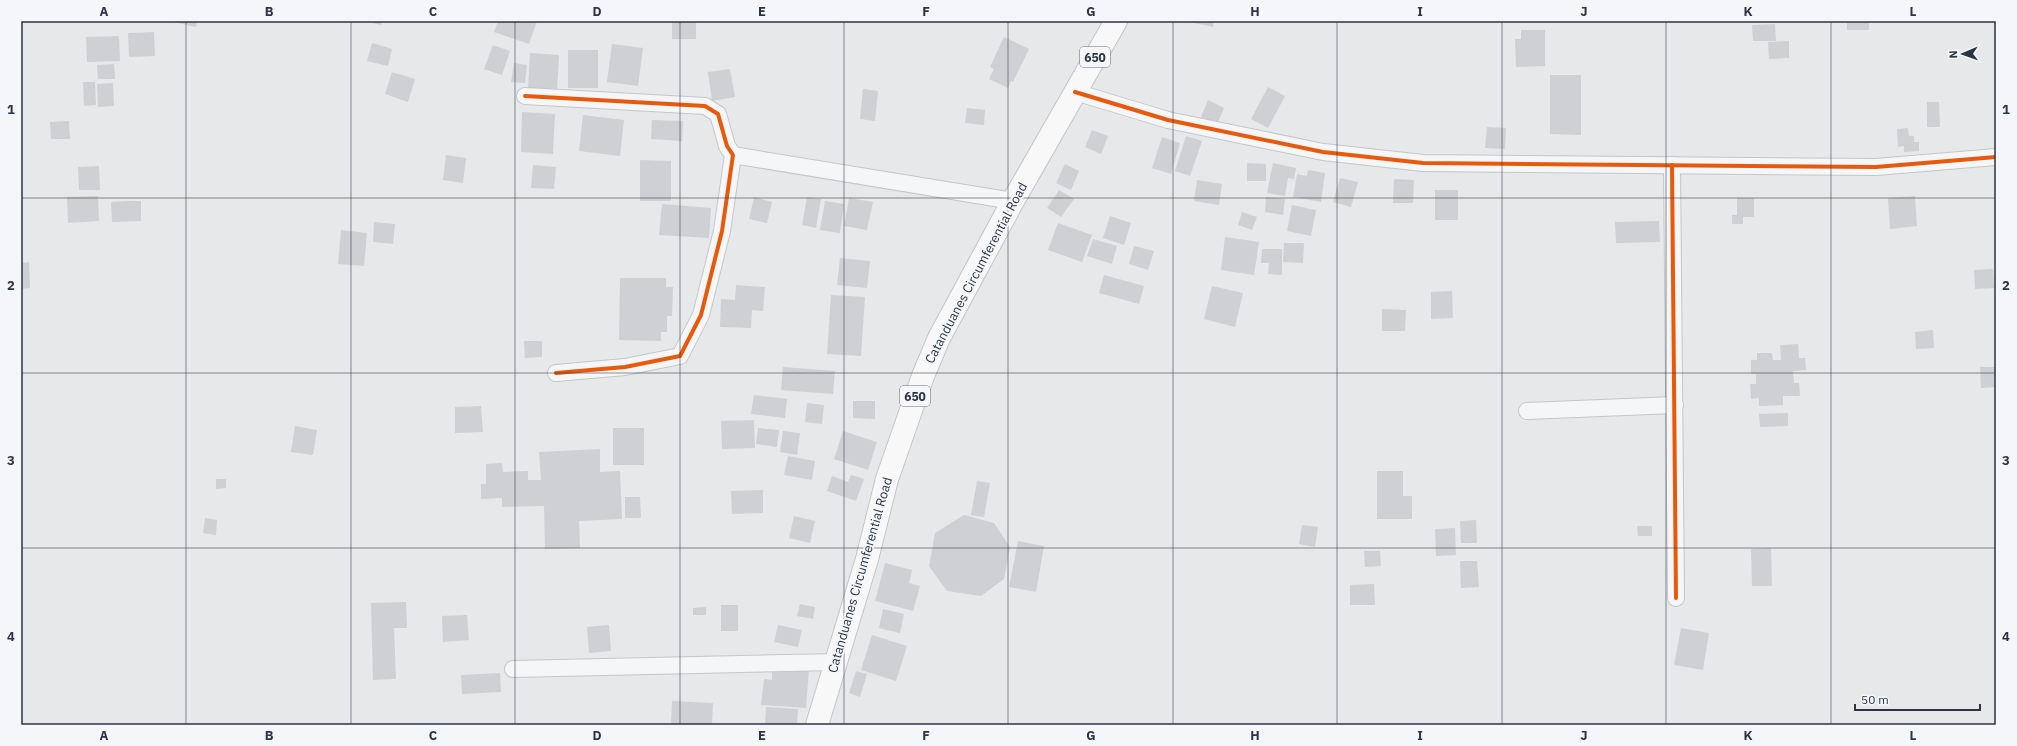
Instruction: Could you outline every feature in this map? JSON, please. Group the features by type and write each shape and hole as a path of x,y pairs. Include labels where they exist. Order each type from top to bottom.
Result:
{"main road":[{"name":"Catanduanes Circumferential Road","path":"817,725 867,559 887,479 910,408 939,338 1013,201 1116,21"}],"street":[{"path":"1075,92 1168,120 1323,152 1422,163 1876,167 1996,158"},
{"path":"525,96 705,106 718,114 727,146 733,154 1013,201"},
{"path":"556,373 625,368 680,356 701,315 722,231 733,154"},
{"path":"1672,165 1676,598"},
{"path":"1527,411 1674,405"},
{"path":"513,669 836,662"}],"building":[{"path":"169,21 197,21 196,27"},
{"path":"364,21 382,21 381,25"},
{"path":"498,21 537,21 529,44 494,32"},
{"path":"672,21 696,21 696,39 672,39"},
{"path":"1184,21 1214,21 1213,27"},
{"path":"1847,21 1869,21 1869,30 1847,30"},
{"path":"1775,24 1776,41 1753,41 1752,25"},
{"path":"1521,30 1545,30 1545,66 1516,67 1515,39 1521,39"},
{"path":"154,32 155,56 129,57 128,33"},
{"path":"119,36 120,61 87,62 86,37"},
{"path":"1004,37 1029,49 1013,82 1011,81 1008,88 989,79 994,69 990,67"},
{"path":"1789,41 1789,58 1769,59 1768,42"},
{"path":"372,43 392,49 388,66 367,61"},
{"path":"612,44 643,48 638,86 607,82"},
{"path":"493,45 510,51 502,75 484,69"},
{"path":"568,50 598,50 598,88 568,88"},
{"path":"530,53 559,55 557,90 528,88"},
{"path":"514,63 527,65 525,83 511,82"},
{"path":"114,64 115,79 98,79 97,65"},
{"path":"730,69 735,97 712,101 708,72"},
{"path":"392,72 415,79 408,102 385,94"},
{"path":"1550,75 1581,75 1581,135 1550,134"},
{"path":"83,82 95,82 96,105 84,106"},
{"path":"113,83 114,106 98,107 97,84"},
{"path":"1268,87 1285,96 1268,128 1251,119"},
{"path":"863,89 878,91 875,121 860,119"},
{"path":"1208,100 1224,108 1217,124 1201,117"},
{"path":"1927,102 1939,102 1940,127 1927,127"},
{"path":"967,108 985,110 984,125 965,123"},
{"path":"522,112 555,114 553,154 521,152"},
{"path":"583,115 624,120 620,156 579,151"},
{"path":"652,120 683,121 682,141 651,139"},
{"path":"69,121 70,139 51,139 50,122"},
{"path":"1487,127 1506,128 1505,149 1485,148"},
{"path":"1908,128 1909,136 1914,136 1914,142 1919,142 1919,151 1904,152 1904,146 1898,147 1897,129"},
{"path":"1092,130 1108,136 1101,154 1085,147"},
{"path":"1186,136 1202,141 1190,176 1175,171"},
{"path":"1162,137 1180,143 1171,174 1152,168"},
{"path":"446,155 466,158 463,183 443,180"},
{"path":"640,160 671,161 671,201 640,201"},
{"path":"1247,163 1266,164 1266,181 1247,181"},
{"path":"1273,163 1296,168 1294,179 1288,178 1285,196 1267,193"},
{"path":"1065,164 1079,171 1071,190 1056,183"},
{"path":"533,165 556,167 554,189 531,188"},
{"path":"99,166 100,190 79,190 78,167"},
{"path":"1308,170 1325,173 1321,202 1293,197 1297,174 1307,176"},
{"path":"1340,178 1358,182 1351,207 1333,202"},
{"path":"1394,179 1414,180 1413,203 1393,203"},
{"path":"1197,180 1222,184 1219,205 1194,201"},
{"path":"1059,190 1074,199 1061,217 1047,208"},
{"path":"1435,190 1458,190 1458,220 1435,220"},
{"path":"98,196 99,221 68,223 67,197"},
{"path":"1915,196 1917,226 1890,229 1888,198"},
{"path":"754,197 772,202 767,223 749,219"},
{"path":"807,197 821,199 816,228 802,225"},
{"path":"1266,197 1285,199 1283,215 1265,212"},
{"path":"849,198 873,202 867,230 844,226"},
{"path":"1737,198 1754,198 1754,217 1743,217 1743,224 1732,224 1732,215 1737,215"},
{"path":"141,201 141,221 112,222 111,202"},
{"path":"825,201 844,204 840,233 820,230"},
{"path":"662,204 711,208 709,238 659,235"},
{"path":"1292,205 1316,210 1311,236 1287,231"},
{"path":"1242,212 1257,217 1252,230 1238,225"},
{"path":"1110,216 1131,223 1124,245 1103,238"},
{"path":"1659,221 1660,242 1616,243 1615,222"},
{"path":"374,222 395,224 393,244 373,242"},
{"path":"1058,223 1092,235 1082,262 1048,250"},
{"path":"341,230 367,233 364,266 338,264"},
{"path":"1225,237 1259,242 1254,275 1221,270"},
{"path":"1093,239 1117,246 1112,264 1087,256"},
{"path":"1284,243 1304,243 1303,263 1283,262"},
{"path":"1134,246 1154,251 1148,270 1129,264"},
{"path":"1262,249 1282,249 1282,275 1268,274 1269,263 1261,263"},
{"path":"840,258 870,261 867,288 837,285"},
{"path":"29,262 30,288 21,289 21,263"},
{"path":"1993,269 1994,288 1975,289 1974,270"},
{"path":"1104,275 1144,286 1139,304 1099,293"},
{"path":"620,278 666,278 666,287 673,287 672,316 667,316 667,332 661,332 661,341 619,340"},
{"path":"736,285 765,287 763,311 752,310 751,328 720,327 721,299 735,300"},
{"path":"1212,286 1243,293 1235,327 1204,319"},
{"path":"1452,291 1453,318 1431,319 1431,292"},
{"path":"831,295 865,297 861,356 827,354"},
{"path":"1382,309 1406,310 1405,331 1382,331"},
{"path":"1933,330 1934,348 1916,349 1915,332"},
{"path":"524,341 542,341 542,357 525,358"},
{"path":"1798,344 1799,358 1805,358 1806,370 1793,371 1794,383 1799,383 1800,396 1783,396 1783,405 1759,406 1759,398 1751,399 1750,384 1756,384 1756,374 1751,374 1751,360 1757,360 1757,353 1772,353 1773,360 1781,360 1780,345"},
{"path":"783,367 835,371 833,394 781,390"},
{"path":"1980,367 1996,367 1996,387 1981,388"},
{"path":"754,395 787,399 785,418 751,414"},
{"path":"853,401 875,401 875,419 853,418"},
{"path":"807,403 824,405 822,424 805,422"},
{"path":"481,406 483,432 455,433 455,407"},
{"path":"1788,413 1788,426 1760,427 1759,414"},
{"path":"754,420 755,448 722,449 721,421"},
{"path":"295,426 317,430 313,455 291,452"},
{"path":"613,428 644,428 644,465 613,465"},
{"path":"758,428 779,430 777,447 756,444"},
{"path":"783,431 800,433 797,455 780,452"},
{"path":"843,431 877,442 868,470 834,459"},
{"path":"600,449 600,472 620,471 622,519 579,521 580,548 545,549 544,506 502,507 502,498 481,499 481,484 486,484 486,464 502,463 503,472 528,471 528,480 541,480 539,452"},
{"path":"788,456 815,461 812,480 784,475"},
{"path":"1377,471 1403,471 1403,496 1412,496 1412,519 1377,519"},
{"path":"851,475 864,479 856,501 827,491 832,476 848,482"},
{"path":"216,479 226,479 226,488 216,489"},
{"path":"977,481 990,483 984,517 971,515"},
{"path":"763,490 763,513 732,514 731,491"},
{"path":"625,497 640,497 641,518 625,518"},
{"path":"964,515 994,523 1010,547 1004,579 981,596 947,591 929,566 935,533"},
{"path":"794,516 815,521 810,543 789,538"},
{"path":"205,518 217,520 216,535 203,533"},
{"path":"1476,520 1477,543 1461,543 1460,521"},
{"path":"1302,525 1318,527 1315,547 1299,544"},
{"path":"1637,526 1652,526 1652,536 1638,536"},
{"path":"1455,528 1456,555 1436,556 1435,529"},
{"path":"1018,541 1044,546 1036,592 1009,587"},
{"path":"1771,548 1772,586 1752,586 1751,549"},
{"path":"1364,551 1380,551 1381,566 1365,567"},
{"path":"1460,561 1477,561 1479,587 1461,588"},
{"path":"885,563 912,570 909,583 920,586 913,611 875,601"},
{"path":"1374,584 1375,605 1350,605 1350,585"},
{"path":"406,602 407,628 394,628 396,679 373,680 371,603"},
{"path":"800,604 815,607 813,619 797,616"},
{"path":"721,605 738,605 738,631 721,631"},
{"path":"706,607 706,615 693,615 693,608"},
{"path":"883,609 904,614 900,633 879,628"},
{"path":"467,615 469,640 443,642 442,616"},
{"path":"609,625 611,651 589,653 587,627"},
{"path":"778,625 802,630 798,647 774,642"},
{"path":"1681,628 1709,633 1703,670 1674,665"},
{"path":"872,635 907,646 896,681 861,670"},
{"path":"794,668 809,669 806,708 761,705 764,679 772,680 772,670 794,672"},
{"path":"856,671 867,674 860,697 849,693"},
{"path":"500,673 501,692 462,694 461,675"},
{"path":"672,701 713,703 712,725 671,725"},
{"path":"766,707 798,709 797,725 765,725"}],"cycle path":[{"path":"1075,92 1168,120 1323,152 1423,163 1876,167 1996,157"},
{"path":"525,96 705,106 718,114 727,146 733,155 722,231 701,315 680,356 625,367 556,373"},
{"path":"1672,165 1676,598"}]}
